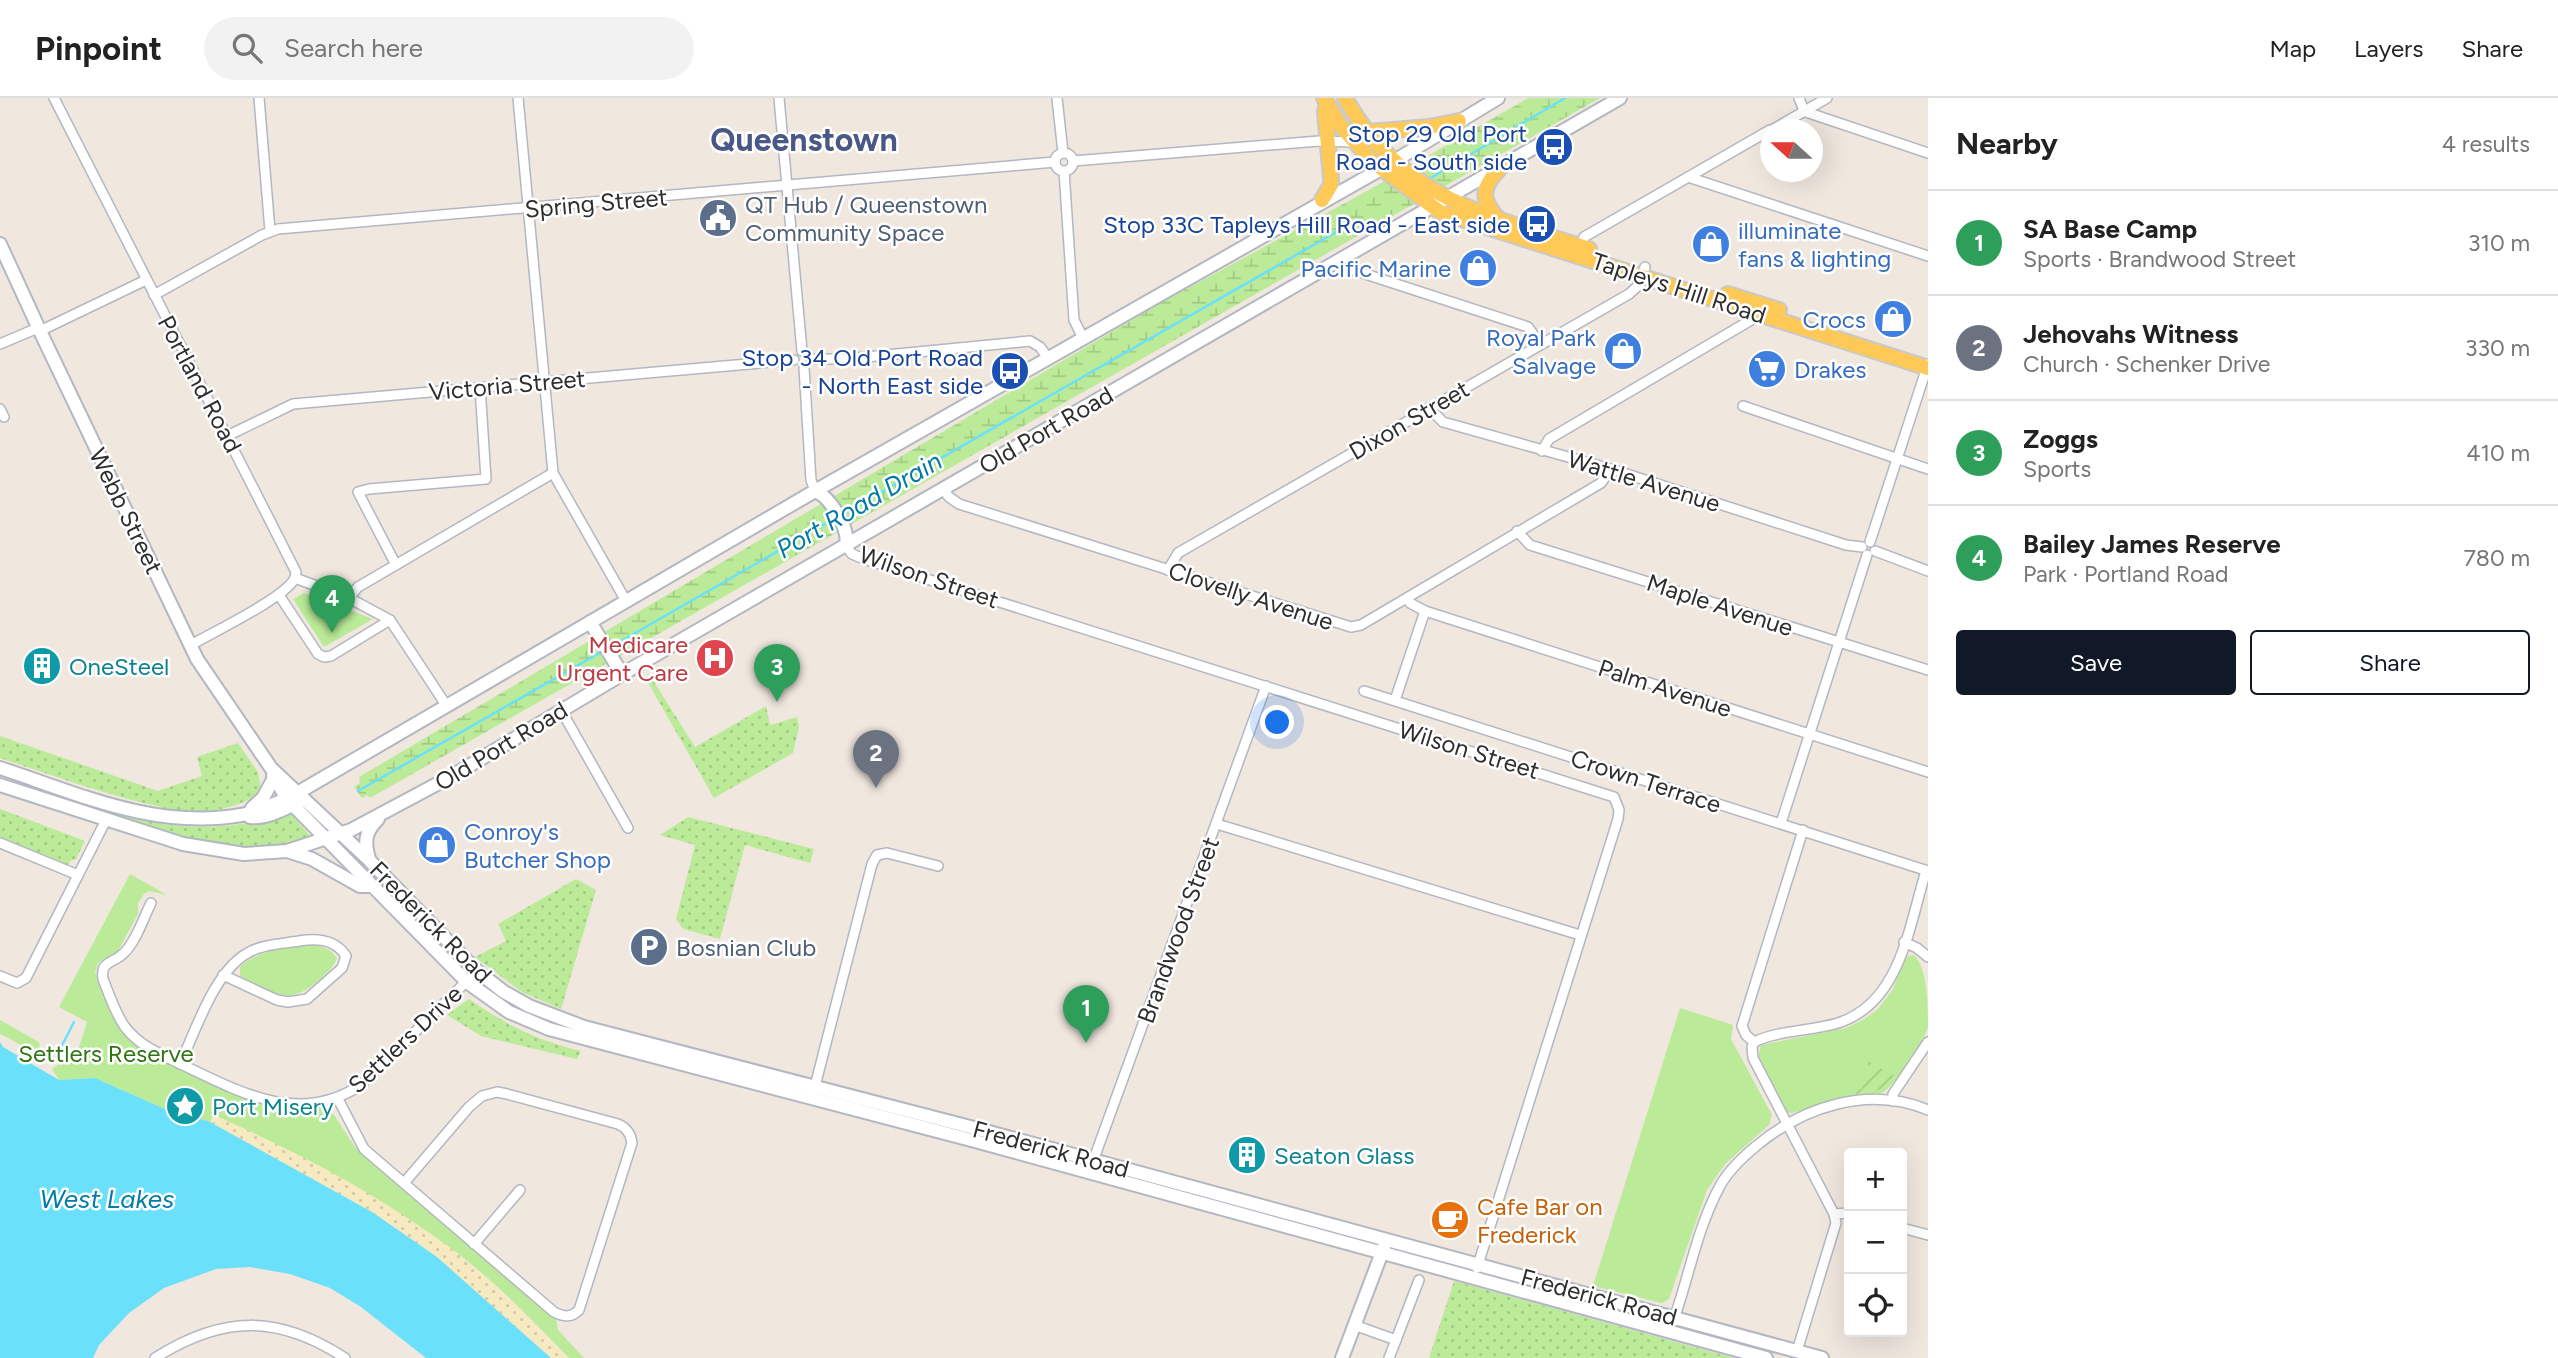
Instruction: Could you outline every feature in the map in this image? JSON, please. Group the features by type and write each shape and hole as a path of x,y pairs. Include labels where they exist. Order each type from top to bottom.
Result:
{"main road":[{"path":"1345,98 1368,132 1394,160"},
{"path":"0,768 155,816 200,818 244,814 295,799 446,705 626,601 821,494 1083,338 1322,200 1381,169 1499,98"},
{"name":"Old Port Road","path":"0,785 183,844 214,850 244,854 287,851 327,839 383,814 452,776 622,674 1616,99"},
{"path":"1326,101 1353,142 1381,169"},
{"path":"1322,200 1331,185 1326,101"},
{"path":"1368,132 1429,127 1459,121"},
{"name":"Tapleys Hill Road","path":"1394,160 1420,182 1457,204 1580,251"},
{"path":"1498,219 1487,207 1485,192 1491,177 1501,167"},
{"name":"Tapleys Hill Road","path":"1381,169 1445,214 1580,251 1928,364"},
{"name":"Webb Street","path":"0,244 191,645 234,717 272,773 295,799"},
{"path":"821,494 846,531 846,546"},
{"path":"590,622 622,674"},
{"path":"244,814 263,798 272,773"},
{"name":"Frederick Road","path":"295,799 341,833 477,971 504,992 556,1018 814,1093"},
{"name":"Frederick Road","path":"295,799 327,839 467,982 509,1012 549,1030 814,1093 1672,1324 1822,1358"},
{"path":"370,861 365,843 368,829 383,814"},
{"path":"287,851 312,859 360,886 372,886"},
{"path":"1342,1358 1384,1246"},
{"name":"Frederick Road","path":"1672,1324 1766,1358"}],"street":[{"name":"Portland Road","path":"54,98 296,572 295,579"},
{"path":"259,98 270,231"},
{"path":"519,98 553,473 626,601"},
{"path":"779,98 802,351"},
{"path":"1057,98 1063,153"},
{"path":"1799,98 1804,111"},
{"path":"1790,119 1827,98"},
{"path":"1804,111 1928,153"},
{"path":"1580,251 1584,237 1760,136"},
{"path":"1073,161 1319,141 1353,142"},
{"path":"1063,153 1069,154 1073,161 1072,167 1064,171 1058,168 1055,162 1057,156 1063,153"},
{"name":"Spring Street","path":"154,295 270,231 1055,162"},
{"path":"1064,171 1074,320 1083,338"},
{"path":"1688,177 1928,256"},
{"path":"1344,256 1353,270 1528,327 1540,344"},
{"name":"Dixon Street","path":"1168,570 1178,554 1629,294 1635,290 1644,271"},
{"path":"0,344 146,280"},
{"path":"1542,451 1549,439 1751,320 1757,308"},
{"path":"811,359 845,359 1030,341 1040,347 1048,359"},
{"path":"802,351 811,359"},
{"path":"802,351 796,354 794,360 796,366 804,368"},
{"path":"804,368 811,359"},
{"name":"Victoria Street","path":"227,436 293,404 794,360"},
{"path":"1781,823 1928,364"},
{"path":"804,368 811,480 821,494"},
{"path":"396,565 358,492 485,479 480,387"},
{"path":"1742,406 1928,469"},
{"name":"Wattle Avenue","path":"1429,408 1443,422 1611,469 1846,545 1868,549 1928,571"},
{"name":"Clovelly Avenue","path":"943,489 959,504 1351,627 1360,625 1407,598 1601,483 1611,469"},
{"path":"349,598 358,587 553,473"},
{"name":"Maple Avenue","path":"1517,531 1530,545 1928,670"},
{"name":"Wilson Street","path":"846,546 852,554 864,559 1615,797 1619,810 1618,819 1476,1271"},
{"path":"191,645 279,594 295,579 349,598 390,620 446,705"},
{"path":"279,594 318,654 324,657 331,656 390,620"},
{"name":"Palm Avenue","path":"1407,598 1410,604 1425,611 1928,772"},
{"path":"1395,700 1425,611"},
{"name":"Brandwood Street","path":"1092,1166 1266,686"},
{"name":"Crown Terrace","path":"1364,691 1927,871"},
{"path":"561,710 628,828"},
{"path":"0,976 17,983 26,978 106,820"},
{"path":"1217,824 1580,935"},
{"path":"1754,1042 1746,1035 1742,1026 1803,830"},
{"path":"0,843 78,875"},
{"path":"814,1093 872,864 877,855 887,853 938,866"},
{"path":"1754,1042 1837,1023 1854,1017 1873,1004 1886,988 1894,971 1927,871"},
{"name":"Settlers Drive","path":"151,903 130,946 123,955 105,964 101,971 125,1026 139,1042 154,1052 261,1099 306,1104 338,1099 362,1084 477,971"},
{"path":"180,1063 223,975 246,954 262,947 318,938 340,947 345,956 342,968 307,999 288,1002 277,1000 223,975"},
{"path":"1904,943 1917,948 1928,957"},
{"path":"1754,1042 1753,1058 1834,1214 1836,1223 1797,1351"},
{"path":"1893,1101 1894,1094 1928,1042"},
{"path":"338,1099 364,1149 554,1312 562,1316 575,1315 582,1303 632,1143 628,1131 618,1124 497,1092 475,1101 404,1182"},
{"path":"1672,1324 1699,1238 1722,1183 1745,1155 1787,1123 1818,1108 1844,1101 1893,1101 1928,1110"},
{"path":"474,1244 520,1190"},
{"path":"1834,1214 1844,1213"},
{"path":"1907,1229 1928,1235"},
{"path":"1389,1358 1419,1280"},
{"path":"155,1358 192,1337 237,1325 261,1325 302,1334 345,1358"},
{"path":"1354,1325 1396,1340"}],"green space":[{"path":"1528,98 1600,98 370,798 367,795 362,798 354,787 360,783 359,777 1159,304 1369,190"},
{"path":"304,593 373,619 324,647 293,599"},
{"path":"651,677 695,747 766,706 770,725 797,717 799,727 793,753 714,798 646,679"},
{"path":"0,736 158,791 202,776 197,757 238,743 258,772 261,789 246,801 224,808 201,812 172,810 108,793 0,758"},
{"path":"96,807 162,824 199,827 235,825 290,813 313,839 267,846 220,845 152,829"},
{"path":"0,809 85,841 76,859 68,865 0,837"},
{"path":"688,817 814,849 810,863 745,845 720,939 683,929 676,919 695,845 660,835"},
{"name":"Settlers Reserve","path":"130,874 167,895 149,891 144,894 138,903 138,914 118,951 98,963 95,973 119,1024 128,1036 147,1053 244,1098 273,1106 301,1109 320,1107 328,1110 355,1147 556,1319 558,1330 584,1358 569,1358 527,1315 452,1249 366,1192 307,1159 214,1115 210,1122 192,1116 185,1120 175,1118 167,1110 95,1078 59,1080 52,1069 78,1051 87,1022 59,1007"},
{"path":"576,879 596,890 561,1009 522,992 475,957 506,941 498,924"},
{"path":"315,944 331,951 337,958 320,979 299,993 281,995 240,976 240,967 256,956"},
{"path":"1914,955 1925,978 1928,1027 1916,1051 1897,1078 1877,1095 1844,1098 1792,1113 1787,1112 1758,1057 1761,1045 1846,1028 1863,1020 1878,1009 1893,989 1904,961 1908,956"},
{"path":"469,999 522,1031 581,1051 577,1059 481,1036 447,1015"},
{"path":"1680,1008 1733,1025 1731,1039 1772,1115 1769,1125 1725,1164 1707,1190 1669,1299 1662,1303 1593,1286"},
{"path":"0,1020 39,1042 44,1065 16,1042 0,1034"},
{"path":"1868,1061 1897,1077 1878,1090 1856,1094 1855,1089 1862,1089 1872,1068 1866,1063"},
{"path":"1454,1281 1734,1358 1429,1358"}],"sand":[{"path":"214,1115 339,1175 399,1210 455,1251 499,1289 567,1358 551,1358 437,1257 372,1212 210,1122"}],"water":[{"name":"West Lakes","path":"0,1042 3,1047 59,1080 95,1078 167,1110 175,1118 185,1120 192,1116 210,1122 372,1212 437,1257 551,1358 426,1358 361,1307 330,1288 290,1274 250,1267 216,1269 164,1288 129,1313 99,1345 93,1358 0,1358"}],"waterway":[{"name":"Port Road Drain","path":"1429,179 1565,98"},
{"name":"Port Road Drain","path":"843,514 1359,219"},
{"name":"Port Road Drain","path":"609,648 834,519"},
{"name":"Port Road Drain","path":"358,791 603,651"},
{"name":"Port Road Drain","path":"54,1061 74,1022"}],"place":[{"name":"Stop 29 Old Port Road - South side","path":"1554,147"},
{"name":"QT Hub / Queenstown Community Space","path":"718,218"},
{"name":"Stop 33C Tapleys Hill Road - East side","path":"1537,224"},
{"name":"illuminate fans & lighting","path":"1711,244"},
{"name":"Pacific Marine","path":"1478,268"},
{"name":"Crocs","path":"1893,319"},
{"name":"Royal Park Salvage","path":"1623,351"},
{"name":"Drakes","path":"1767,369"},
{"name":"Stop 34 Old Port Road - North East side","path":"1010,371"},
{"name":"Bailey James Reserve","path":"332,633"},
{"name":"Medicare Urgent Care","path":"715,658"},
{"name":"OneSteel","path":"42,666"},
{"name":"Zoggs","path":"777,702"},
{"name":"Jehovahs Witness","path":"876,788"},
{"name":"Conroy's Butcher Shop","path":"437,845"},
{"name":"Bosnian Club","path":"649,947"},
{"name":"SA Base Camp","path":"1086,1043"},
{"name":"Port Misery","path":"185,1106"},
{"name":"Seaton Glass","path":"1247,1155"},
{"name":"Cafe Bar on Frederick","path":"1450,1220"}],"district":[{"name":"Queenstown","path":"804,140"}]}
